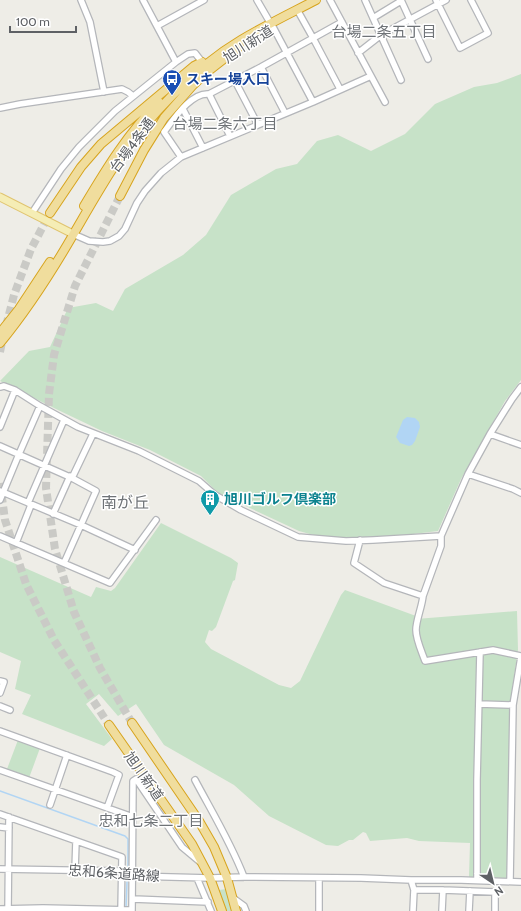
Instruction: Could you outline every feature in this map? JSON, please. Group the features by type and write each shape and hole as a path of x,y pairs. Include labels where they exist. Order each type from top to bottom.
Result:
{"highway":[{"name":"台場4条通","path":"270,23 304,0"},
{"name":"台場4条通","path":"0,343 43,284 106,168 132,131 155,106 204,66 226,44 318,0"},
{"name":"旭川新道","path":"270,23 299,13 318,0"},
{"name":"旭川新道","path":"50,212 81,167 101,144 188,71 204,66"},
{"path":"120,196 144,150 164,118 193,85 204,66"},
{"name":"台場4条通","path":"0,333 19,309 71,233"},
{"name":"旭川新道","path":"132,723 199,822 214,847 227,878 236,911"},
{"name":"旭川新道","path":"109,725 192,844 210,878 222,911"}],"main road":[{"path":"0,197 71,233"}],"street":[{"path":"81,0 90,22 104,92"},
{"path":"143,0 176,62"},
{"path":"157,26 204,0"},
{"path":"257,0 287,52 313,102"},
{"path":"330,0 384,102"},
{"path":"365,0 401,80"},
{"path":"358,53 381,35 437,2 446,0"},
{"path":"437,2 460,48 488,33 471,0"},
{"path":"373,18 401,1 428,59"},
{"path":"299,13 340,89"},
{"path":"181,158 164,132 188,102 204,94 209,94 235,81 342,22"},
{"path":"32,213 61,169 79,146 115,111 188,54 195,53 204,66"},
{"path":"261,67 285,113"},
{"path":"71,233 89,242 110,241 119,236 125,229 144,191 161,173 181,158 371,76"},
{"path":"235,81 258,125"},
{"path":"0,108 122,89 133,96"},
{"path":"209,94 230,136"},
{"path":"183,109 203,148"},
{"path":"0,387 4,386 16,390 40,406 78,427 139,451 199,481 215,495 228,503 298,537 346,541 441,536"},
{"path":"510,881 512,705 521,656 493,650 425,661 418,642 416,630 423,596 441,546 441,536 468,474 490,434 521,387"},
{"path":"0,427 16,390"},
{"path":"0,500 2,492 40,406"},
{"path":"16,542 64,420"},
{"path":"53,514 93,434"},
{"path":"490,434 521,445"},
{"path":"0,446 71,477 96,491 64,563"},
{"path":"468,474 513,489 521,494"},
{"path":"2,492 81,525 135,550"},
{"path":"0,536 110,584 156,520"},
{"path":"360,540 354,563 384,582 423,596"},
{"path":"477,880 477,780 480,652"},
{"path":"0,681 4,682 0,692"},
{"path":"479,704 512,705"},
{"path":"0,706 10,710"},
{"path":"0,731 119,775 108,808"},
{"path":"50,804 67,755"},
{"path":"0,770 133,817"},
{"path":"127,910 133,899 133,781 136,779 182,847 203,865"},
{"path":"195,780 224,832 244,877"},
{"path":"0,814 122,857 122,871 127,910"},
{"path":"8,910 9,817"},
{"path":"0,827 9,828"},
{"path":"75,870 76,841"},
{"name":"忠和6条道路線","path":"0,869 122,871 132,876 197,878 361,878 521,882"},
{"path":"197,878 211,911"},
{"path":"319,878 319,911"},
{"path":"411,880 414,890 413,911"},
{"path":"414,890 470,890 495,892 495,911"},
{"path":"442,911 443,890"},
{"path":"469,911 470,890"},
{"path":"233,898 244,906 246,911"},
{"path":"133,899 208,902"},
{"path":"0,909 127,910"}],"green space":[{"name":"旭川ゴルフ倶楽部","path":"521,74 521,380 505,401 461,479 438,531 372,539 317,536 299,531 218,493 201,476 150,450 102,431 0,381 29,351 50,347 68,308 96,303 113,311 125,289 183,255 206,235 231,195 276,169 297,164 317,141 338,135 371,151 405,134 435,104 474,87 497,83"},
{"path":"161,523 231,558 238,563 235,580 233,581 216,627 212,631 209,630 205,642 211,649 279,685 291,688 300,681 341,595 345,590 416,616 416,619 517,611 518,650 511,697 507,842 508,878 469,877 470,843 419,841 407,838 370,841 366,833 363,832 353,840 349,840 338,846 326,845 269,816 234,785 164,745 136,704 118,716 99,694 86,704 112,739 104,746 22,714 31,695 15,689 21,661 0,652 0,557 91,597 96,587 111,591 115,588"},
{"path":"18,740 40,748 29,778 7,769"},
{"path":"226,889 233,911 226,911 219,890"}],"water":[{"path":"407,417 415,418 419,422 420,427 415,441 409,446 400,443 396,437 403,420"}],"waterway":[{"path":"0,791 125,836 128,839 128,866"},
{"path":"126,908 127,882"}],"tunnel":[{"path":"120,196 75,286 54,355 49,394 46,488 55,549 74,612 100,668 132,723"},
{"path":"6,326 14,295 31,249 50,213"},
{"path":"0,352 3,337"},
{"path":"0,483 5,520 26,584 54,640 109,725"}],"place":[{"name":"スキー場入口","path":"172,96"},
{"name":"旭川ゴルフ倶楽部","path":"210,516"}],"district":[{"name":"台場二条五丁目","path":"384,32"},
{"name":"台場二条六丁目","path":"225,124"},
{"name":"南が丘","path":"125,502"},
{"name":"忠和七条二丁目","path":"151,821"}]}
